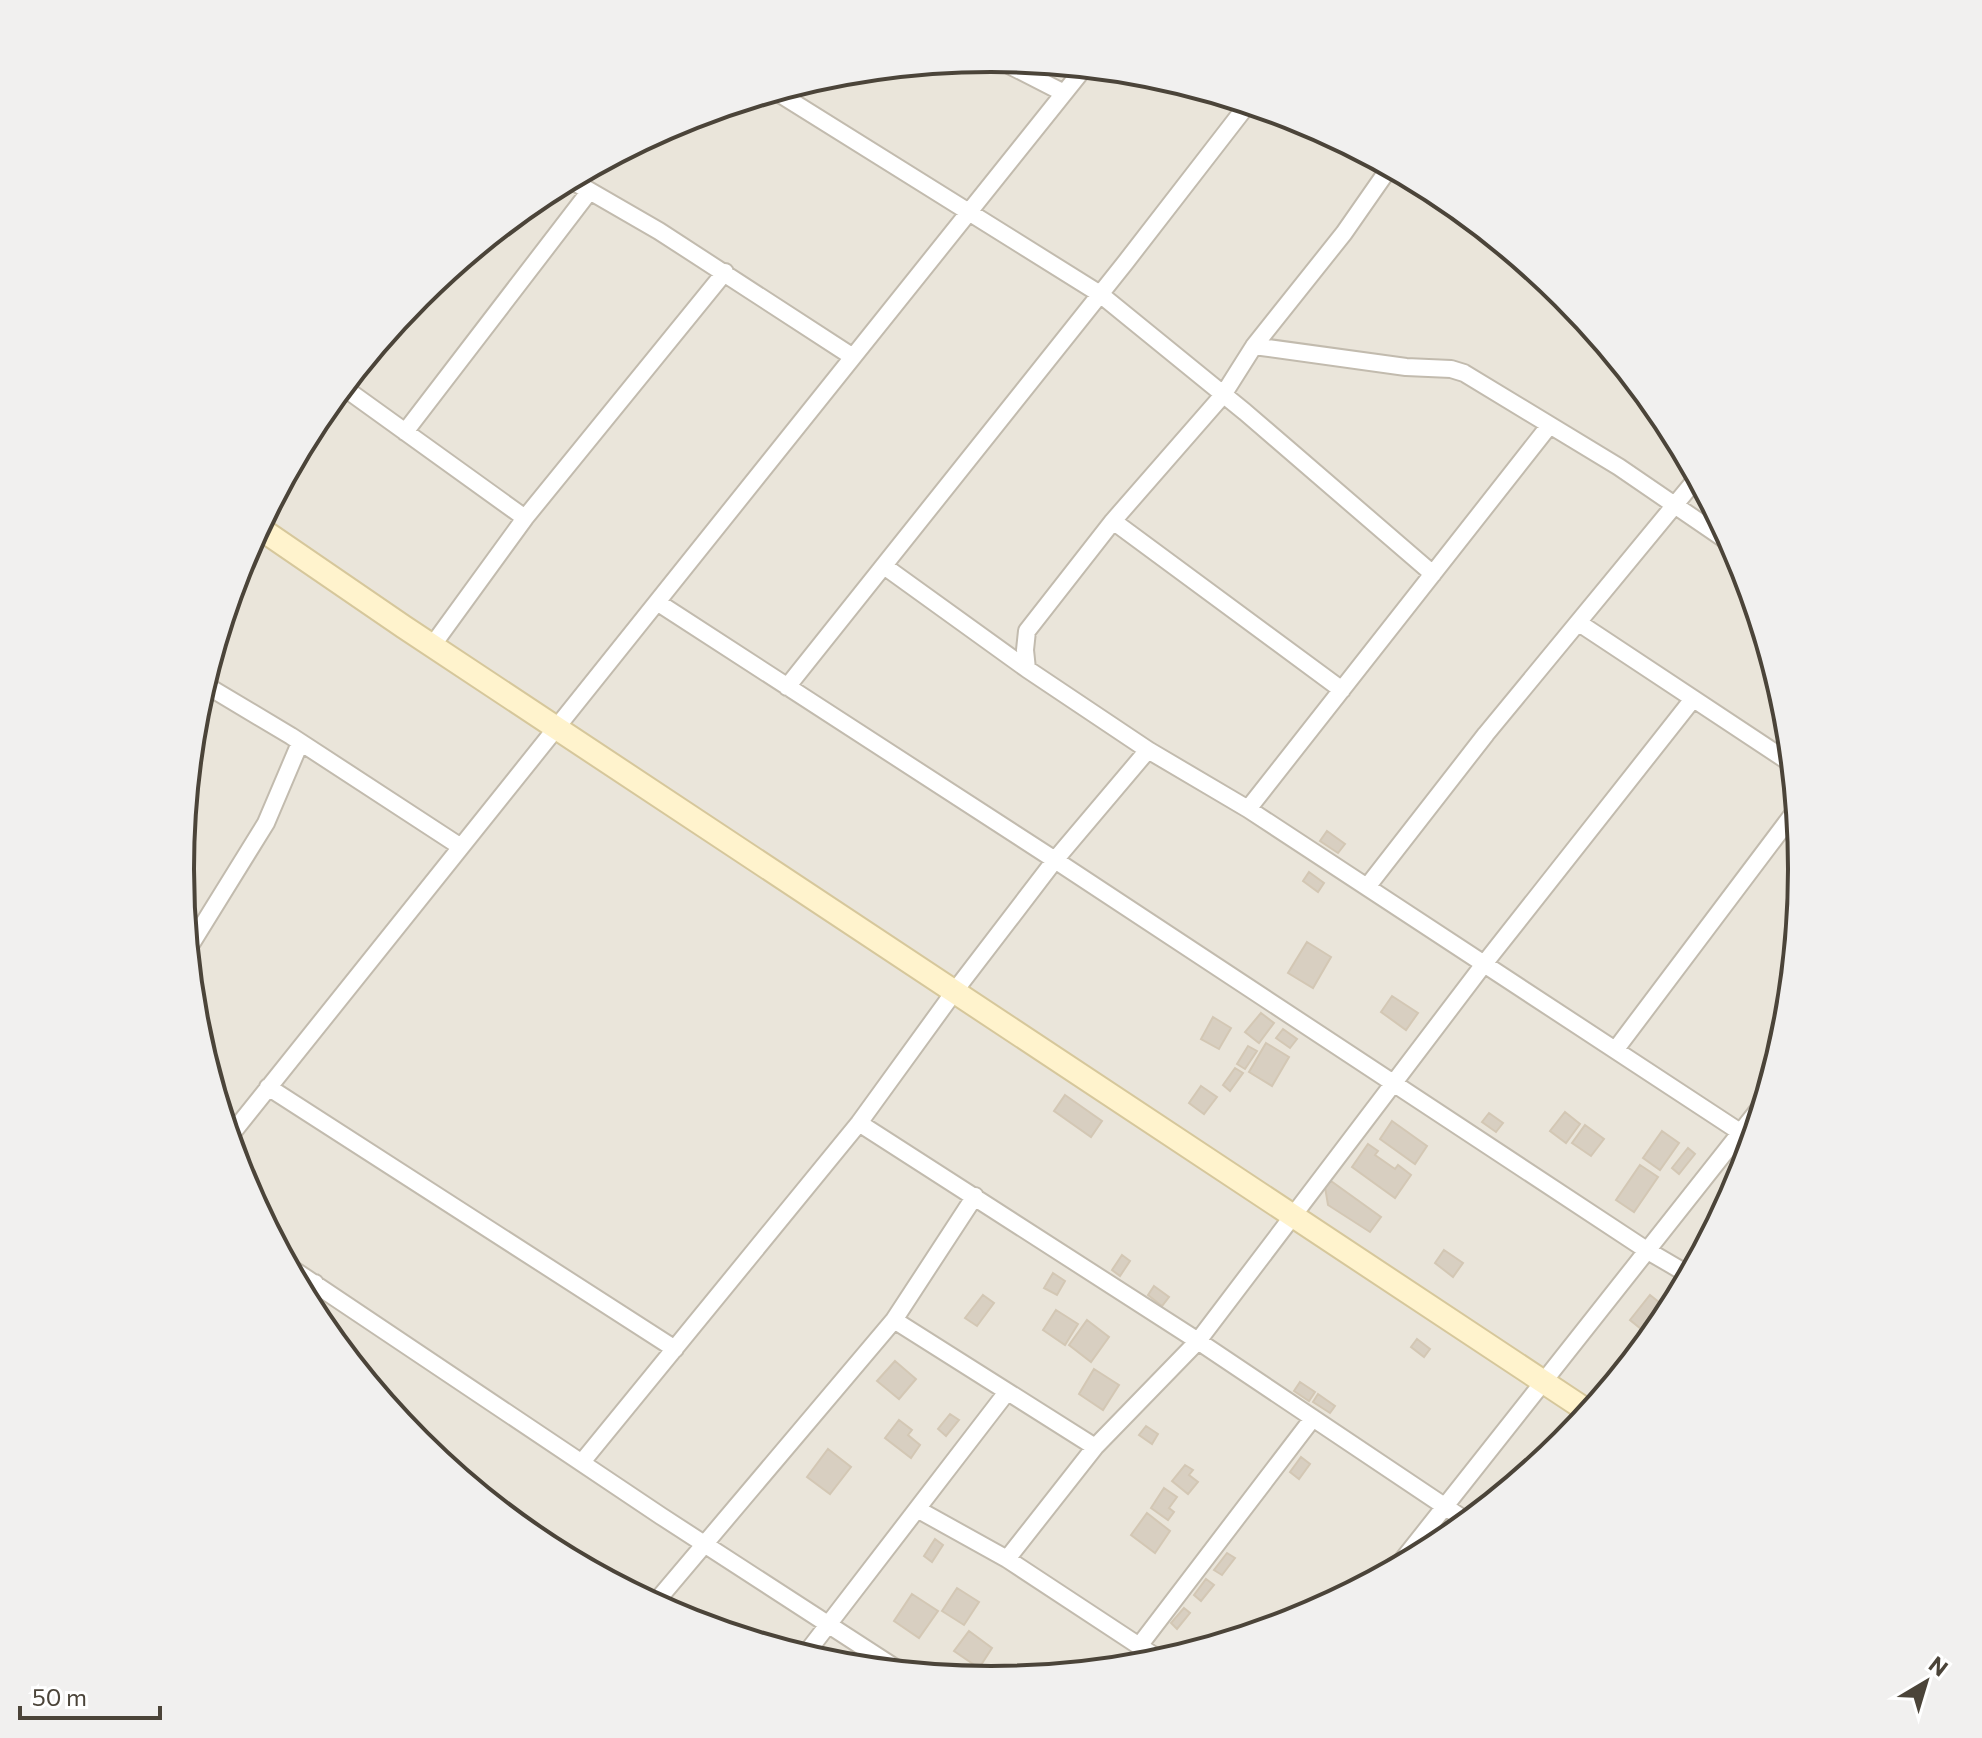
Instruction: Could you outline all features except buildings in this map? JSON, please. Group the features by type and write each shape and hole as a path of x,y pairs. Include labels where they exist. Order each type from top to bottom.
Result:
{"street":[{"path":"1025,73 1064,93"},
{"path":"237,1127 1077,77"},
{"path":"787,99 1100,294 1433,574"},
{"path":"787,687 1241,112"},
{"path":"1027,669 1027,631 1113,521 1223,395 1254,346 1344,233 1384,176"},
{"path":"581,186 725,272 853,357"},
{"path":"405,432 589,192"},
{"path":"432,646 525,518 725,272"},
{"path":"1254,346 1464,373 1619,467 1713,531"},
{"path":"352,394 525,518"},
{"path":"1248,809 1549,426"},
{"path":"1367,887 1486,734 1690,487"},
{"path":"1113,521 1342,690"},
{"path":"268,534 432,646 1579,1406"},
{"path":"884,566 1027,669 1148,750 1248,809 1740,1132"},
{"path":"657,602 1680,1270"},
{"path":"1579,623 1780,756"},
{"path":"215,690 461,847"},
{"path":"1007,1559 1095,1447 1198,1341 1484,964 1693,699"},
{"path":"197,934 266,823 300,743"},
{"path":"582,1462 859,1123 1055,860 1148,750"},
{"path":"1616,1049 1786,823"},
{"path":"268,1087 675,1349"},
{"path":"859,1123 1198,1341 1457,1515"},
{"path":"1417,1542 1746,1125"},
{"path":"662,1595 894,1320 975,1196"},
{"path":"308,1279 879,1658"},
{"path":"313,1286 315,1283"},
{"path":"894,1320 1095,1447"},
{"path":"813,1646 1007,1392"},
{"path":"1139,1646 1313,1418"},
{"path":"917,1509 1007,1559 1146,1651"}],"shaded area":[{"path":"991,72 1095,79 1146,87 1247,114 1344,154 1390,179 1434,206 1516,270 1555,305 1623,384 1654,426 1706,516 1746,613 1761,663 1773,714 1786,817 1788,869 1781,973 1773,1024 1746,1125 1706,1222 1681,1268 1654,1312 1590,1394 1555,1433 1476,1501 1434,1532 1344,1584 1247,1624 1197,1639 1146,1651 1043,1664 991,1666 887,1659 836,1651 735,1624 638,1584 592,1559 548,1532 466,1468 427,1433 359,1354 328,1312 276,1222 236,1125 221,1075 209,1024 196,921 194,869 201,765 209,714 236,613 276,516 301,470 328,426 392,344 427,305 506,237 548,206 638,154 735,114 785,99 836,87 939,74"}]}
